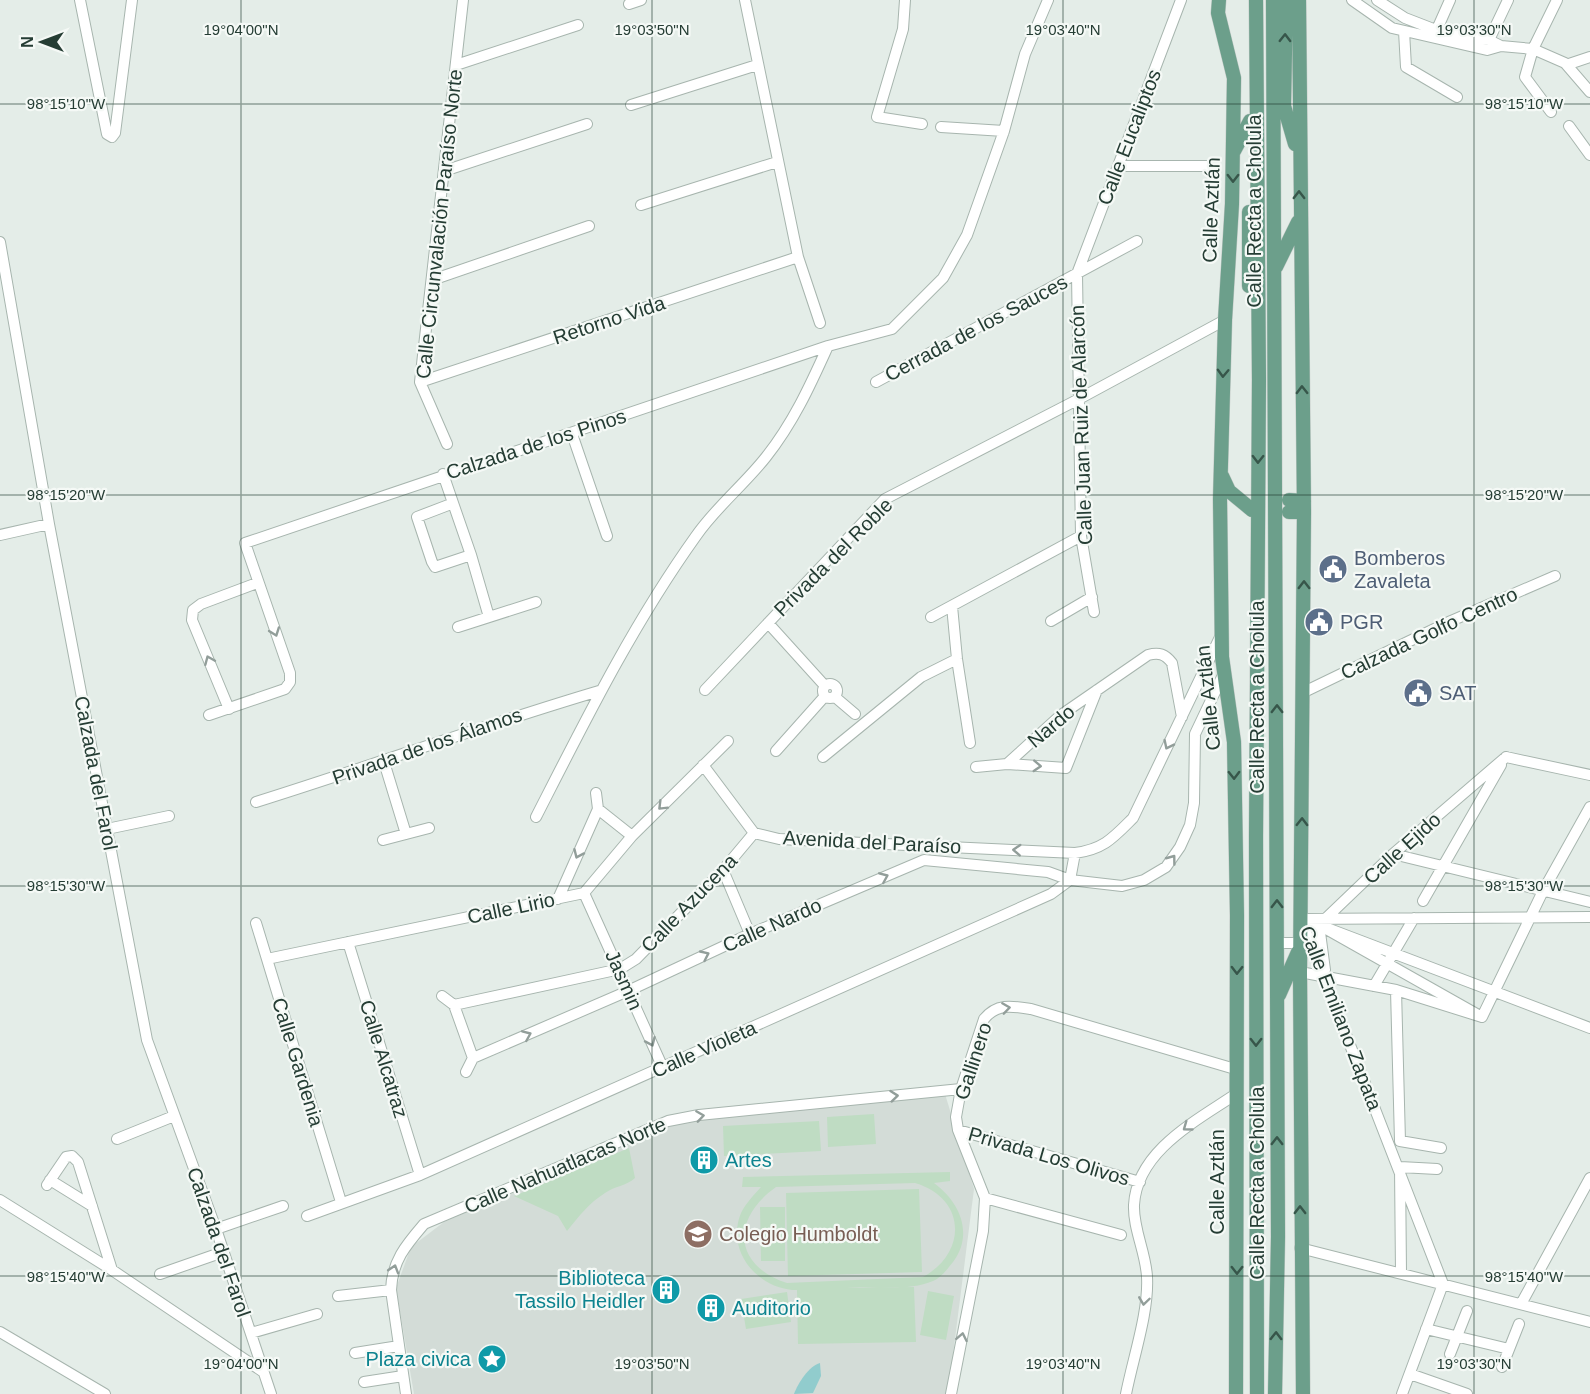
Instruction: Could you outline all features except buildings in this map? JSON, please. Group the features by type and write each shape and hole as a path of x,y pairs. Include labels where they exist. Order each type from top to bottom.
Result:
{"main road":[{"name":"Calle Aztlán","path":"1218,0 1218,13 1234,78 1232,204 1225,320 1220,515 1223,675 1234,742 1237,915 1236,1394"},
{"path":"1250,0 1248,239 1250,346 1259,380"},
{"name":"Calle Recta a Cholula","path":"1256,0 1259,380 1257,1394"},
{"name":"Calle Recta a Cholula","path":"1273,0 1277,943 1275,1394"},
{"path":"1286,0 1284,106 1299,157"},
{"path":"1299,0 1299,220 1304,506 1301,919 1303,942 1300,972 1300,1248 1303,1394"},
{"path":"1233,152 1250,121"},
{"path":"1232,204 1248,239"},
{"path":"1274,272 1299,220"},
{"path":"1220,515 1230,508 1249,505 1229,491 1221,471"},
{"path":"1289,506 1304,506"},
{"path":"1277,999 1303,942"},
{"path":"1237,1228 1257,1192"},
{"path":"1237,1366 1244,1394"}],"street":[{"path":"80,0 107,134 111,137 115,133 132,0"},
{"name":"Calle Circunvalación Paraíso Norte","path":"447,444 420,382 463,0"},
{"path":"629,4 641,0"},
{"path":"745,0 798,257 820,323"},
{"path":"906,0 903,29 877,117 922,124"},
{"name":"Calzada de los Pinos","path":"257,583 245,543 443,474 572,434 828,346 892,328 943,278 967,236 1004,131 1024,54 1048,0"},
{"name":"Calle Eucaliptos","path":"1077,274 1181,0"},
{"path":"1377,0 1435,35 1487,50 1501,46"},
{"path":"1435,35 1450,0"},
{"path":"1489,40 1508,0"},
{"path":"1551,112 1525,77 1533,50 1557,0"},
{"path":"1360,2 1392,28 1404,32 1489,40 1501,46 1533,50 1569,64 1590,92"},
{"path":"456,65 578,25"},
{"path":"1404,32 1406,67 1457,97"},
{"path":"1569,64 1590,57"},
{"path":"632,105 757,65"},
{"path":"444,171 587,124"},
{"path":"1569,126 1590,155"},
{"path":"941,127 1004,131"},
{"path":"641,205 777,162"},
{"path":"1118,166 1207,166"},
{"path":"432,280 589,226"},
{"name":"Cerrada de los Sauces","path":"876,382 1137,241"},
{"name":"Calzada del Farol","path":"0,242 49,524 147,1040 216,1229 271,1394"},
{"name":"Retorno Vida","path":"420,382 798,257"},
{"name":"Calle Juan Ruiz de Alarcón","path":"1077,274 1077,400 1081,536 1094,612"},
{"name":"Privada del Roble","path":"705,690 885,499 1077,400 1225,320"},
{"path":"536,818 599,691 650,603 697,534 783,435 802,405 828,346"},
{"path":"572,434 607,536"},
{"path":"443,474 451,504 471,555 489,617"},
{"path":"451,504 417,517 432,562 435,567 441,566 471,555"},
{"path":"0,535 49,524"},
{"path":"932,616 1081,536"},
{"name":"Calzada Golfo Centro","path":"1304,692 1451,621 1555,576"},
{"path":"209,715 229,709 285,689 290,682 290,673 257,583 201,604 193,610 192,620 229,709"},
{"path":"1051,621 1092,597"},
{"path":"458,627 536,602"},
{"path":"952,606 957,659 970,743"},
{"path":"768,623 828,693 855,714"},
{"name":"Avenida del Paraíso","path":"703,765 754,833 779,839 1075,853 1095,850 1113,838 1133,818 1221,634"},
{"name":"Nardo","path":"1007,764 1061,715 1148,655 1162,654 1172,663 1180,722"},
{"path":"823,757 921,677 957,659"},
{"name":"Calle Nardo","path":"473,1058 628,991 750,934 924,860 1048,872 1070,880 1122,886 1144,880 1166,867 1180,847 1190,825 1194,802 1195,734 1223,675"},
{"name":"Nardo","path":"976,767 1007,764 1069,773 1097,690"},
{"name":"Privada de los Álamos","path":"256,802 384,762 525,713 599,691"},
{"path":"776,751 828,693"},
{"path":"1180,722 1195,734"},
{"path":"584,893 632,836 728,741"},
{"path":"1423,901 1506,757 1590,775"},
{"name":"Calle Ejido","path":"1303,942 1393,854 1506,757"},
{"path":"384,762 406,834"},
{"path":"558,899 598,809 596,793"},
{"path":"1482,1017 1543,891 1590,807"},
{"path":"598,809 632,836"},
{"path":"107,829 169,816"},
{"path":"383,840 429,828"},
{"name":"Calle Azucena","path":"620,969 636,959 723,870 754,833"},
{"path":"924,846 924,860"},
{"path":"1070,880 1075,853"},
{"path":"1393,854 1590,902"},
{"path":"723,870 750,934"},
{"name":"Calle Violeta","path":"306,1216 420,1175 1051,894 1070,880"},
{"name":"Calle Lirio","path":"267,959 584,893"},
{"name":"Jasmin","path":"584,893 663,1068"},
{"name":"Calle Emiliano Zapata","path":"1321,924 1414,918 1590,917"},
{"path":"1374,986 1414,918"},
{"path":"1301,919 1321,924 1393,954 1590,1028"},
{"name":"Calle Gardenia","path":"256,923 341,1202"},
{"path":"1321,924 1482,1017"},
{"path":"1321,924 1324,976"},
{"name":"Calle Alcatraz","path":"348,942 420,1175"},
{"path":"1277,943 1303,942"},
{"name":"Calle Emiliano Zapata","path":"1303,942 1324,976 1443,1284"},
{"path":"454,1005 620,969"},
{"path":"1300,972 1396,990 1482,1017"},
{"path":"1396,990 1400,1141 1441,1148"},
{"path":"442,996 454,1005 473,1058 466,1071"},
{"name":"Gallinero","path":"951,1394 983,1231 985,1198 958,1130 957,1117 961,1089 984,1019 1002,1006 1031,1009 1235,1069"},
{"name":"Calle Nahuatlacas Norte","path":"406,1394 391,1290 392,1273 402,1250 424,1224 668,1121 699,1115 961,1089"},
{"path":"1126,1394 1147,1278 1135,1218 1134,1204 1140,1182 1156,1154 1184,1129 1236,1094"},
{"path":"117,1139 174,1116"},
{"name":"Privada Los Olivos","path":"958,1130 1140,1182"},
{"path":"92,1206 49,1182 66,1157 72,1156 78,1162 92,1206 112,1270"},
{"path":"1401,1273 1400,1170 1437,1169"},
{"path":"1521,1304 1590,1178"},
{"path":"985,1198 1121,1235"},
{"path":"0,1200 112,1270 262,1371"},
{"path":"216,1229 283,1206"},
{"path":"1300,1248 1589,1320"},
{"path":"160,1274 223,1252"},
{"path":"1402,1394 1443,1284"},
{"path":"338,1296 391,1290"},
{"path":"1450,1354 1467,1311"},
{"path":"251,1333 317,1314"},
{"path":"1502,1367 1519,1324"},
{"path":"1426,1329 1509,1349"},
{"path":"0,1332 105,1394"},
{"path":"355,1353 399,1346"},
{"path":"1410,1374 1467,1394"},
{"path":"364,1382 403,1376"}],"shaded area":[{"name":"Colegio Humboldt","path":"945,1094 974,1189 948,1394 414,1394 396,1288 411,1247 444,1222 683,1121"}],"green space":[{"path":"874,1114 876,1144 828,1147 827,1117"},
{"path":"819,1121 821,1151 724,1156 723,1126"},
{"path":"629,1148 635,1178 599,1197 584,1210 567,1231 558,1216 514,1196"},
{"path":"950,1172 950,1181 934,1183 951,1199 957,1209 961,1219 963,1241 953,1262 939,1278 903,1287 914,1287 916,1342 798,1344 797,1290 783,1288 758,1276 742,1255 737,1228 741,1213 761,1187 742,1187 743,1177","holes":["915,1183 932,1190 944,1200 952,1213 955,1226 954,1240 948,1254 938,1266 923,1277 787,1283 769,1275 756,1265 748,1253 744,1240 745,1227 751,1213 761,1200 776,1187"]},
{"path":"919,1189 922,1272 788,1276 786,1193"},
{"path":"760,1207 785,1207 785,1261 761,1261"},
{"path":"928,1291 954,1296 946,1340 920,1335"},
{"path":"787,1292 791,1322 746,1329 741,1299"}],"water":[{"path":"820,1363 821,1376 813,1393 794,1394 804,1376"}],"place":[{"name":"Bomberos Zavaleta","path":"1333,569"},
{"name":"PGR","path":"1319,622"},
{"name":"SAT","path":"1418,693"},
{"name":"Artes","path":"704,1160"},
{"name":"Colegio Humboldt","path":"698,1234"},
{"name":"Biblioteca Tassilo Heidler","path":"666,1290"},
{"name":"Auditorio","path":"711,1308"},
{"name":"Plaza civica","path":"492,1359"}]}
